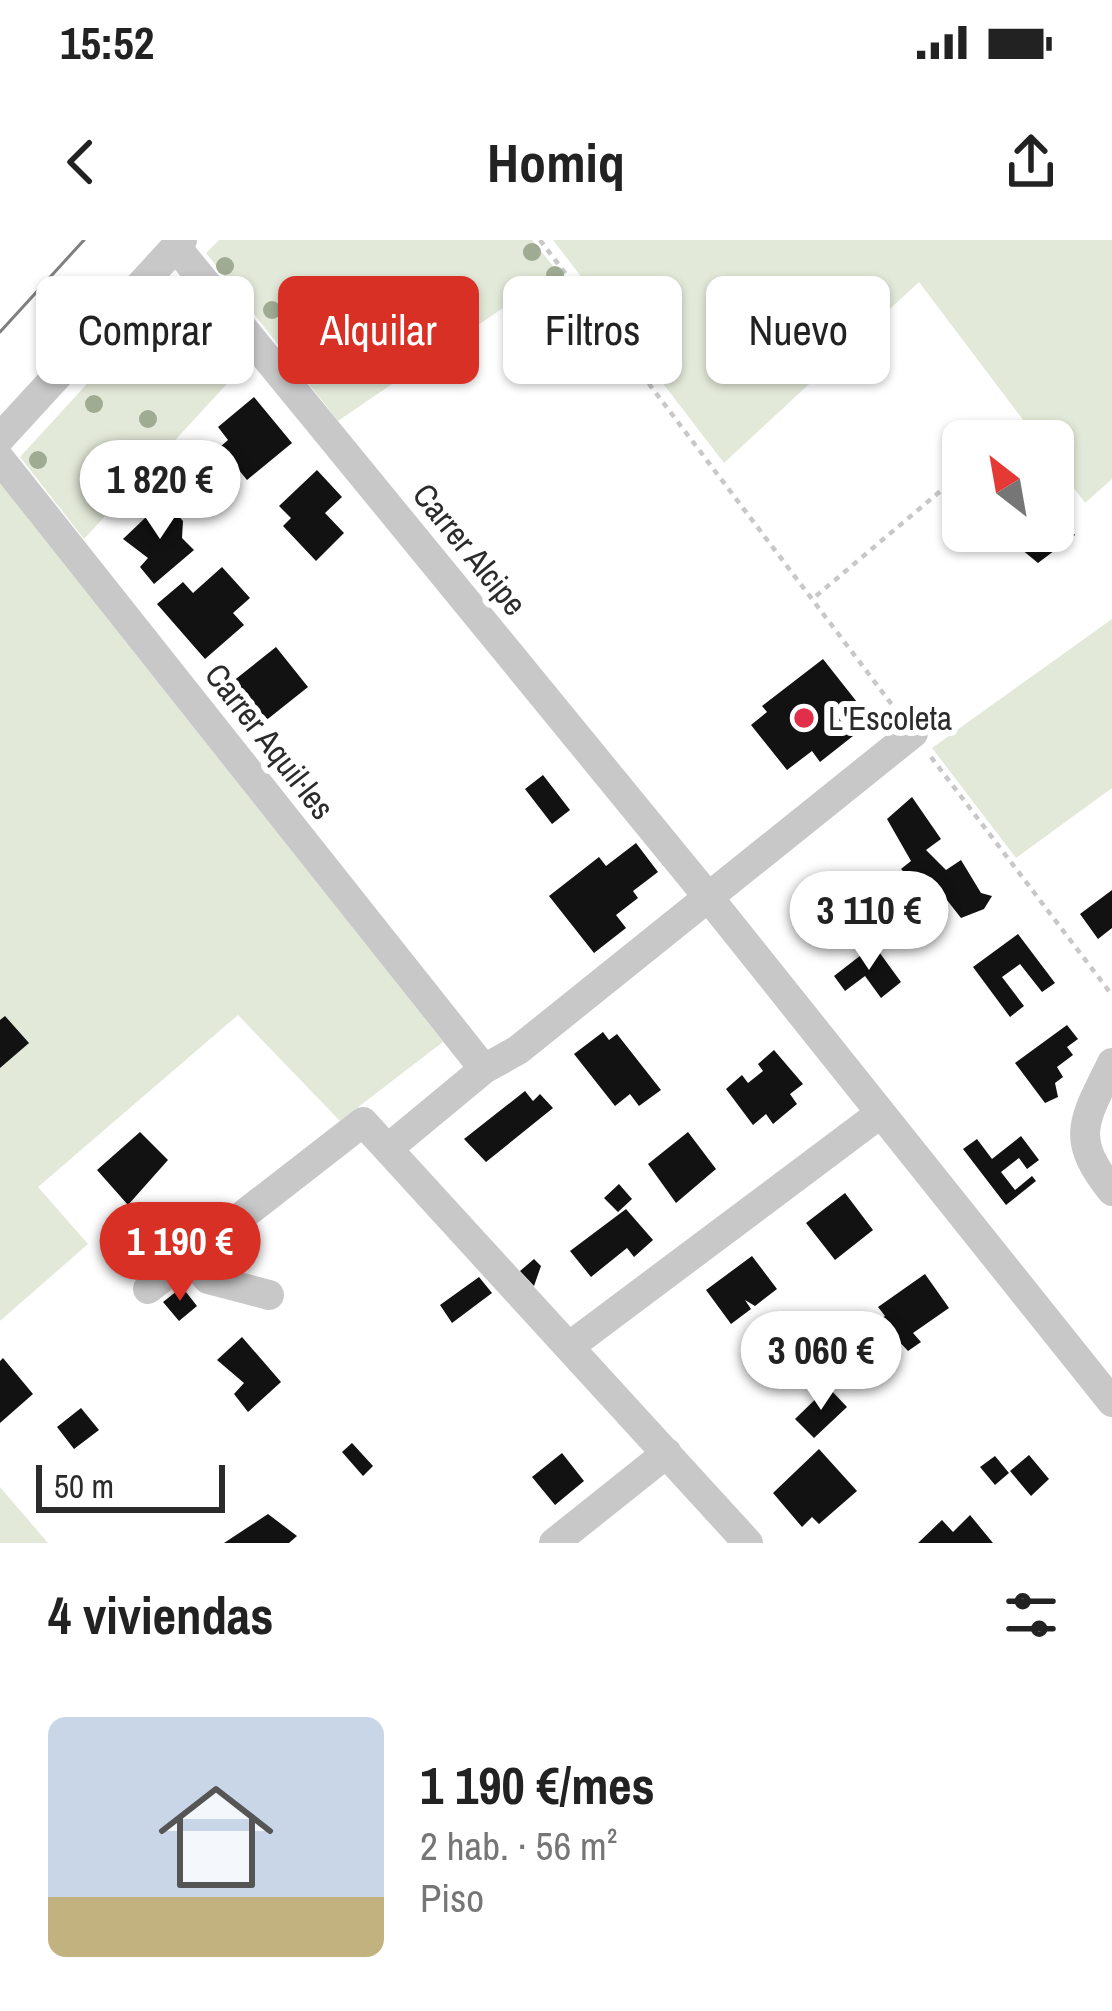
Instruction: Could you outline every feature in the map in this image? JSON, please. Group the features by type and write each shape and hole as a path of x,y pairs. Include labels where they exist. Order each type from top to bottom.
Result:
{"street":[{"path":"0,439 179,243"},
{"name":"Carrer Alcipe","path":"179,243 1112,1402"},
{"name":"Carrer Aquil·les","path":"0,459 484,1069"},
{"path":"391,1146 913,733"},
{"path":"1112,1063 1082,1138 1089,1162 1112,1191"},
{"path":"570,1346 880,1113"},
{"path":"148,1289 363,1122 391,1146 748,1543"},
{"path":"189,1257 208,1279 269,1295"},
{"path":"554,1543 667,1453"}],"path":[{"path":"540,240 1112,995"},
{"path":"814,597 942,490"}],"green space":[{"path":"219,240 532,240 557,271 550,276 503,276 503,308 479,324 479,276 278,276 278,345 254,314 254,276 224,276 206,253"},
{"path":"553,240 1112,240 1112,479 1085,503 1074,488 1074,420 1023,420 919,282 890,309 890,276 706,276 706,384 809,384 724,463 663,384 682,384 682,276 581,276"},
{"path":"87,384 227,384 84,539 20,457"},
{"path":"309,384 392,384 338,421"},
{"path":"0,479 443,1042 340,1121 238,1015 38,1187 88,1244 0,1321"},
{"path":"1112,619 1112,788 1016,858 932,748"},
{"path":"0,1487 48,1543 0,1543"}],"water":[{"path":"141,1218 167,1244 140,1270 115,1244"}],"building":[{"path":"254,397 292,443 247,480 220,447 228,440 218,427"},
{"path":"317,470 342,497 325,513 344,533 316,561 283,526 291,518 279,506"},
{"path":"164,500 183,521 182,538 194,550 154,584 140,567 148,558 123,539"},
{"path":"1025,552 1053,552 1038,563"},
{"path":"222,567 250,598 233,613 244,625 205,659 157,604 183,582 193,593"},
{"path":"276,647 308,687 264,722 232,682"},
{"path":"823,659 872,721 820,762 812,751 787,770 751,725 767,712 762,706"},
{"path":"543,775 570,810 552,824 525,789"},
{"path":"912,797 941,839 926,850 946,870 961,860 981,893 992,896 984,909 961,918 932,881 921,889 901,869 911,861 887,819"},
{"path":"636,843 658,872 633,891 638,898 616,915 626,928 594,953 549,896 599,857 606,866"},
{"path":"1112,890 1112,928 1098,939 1080,914"},
{"path":"1018,934 1055,983 1042,992 1020,964 1002,977 1024,1006 1010,1017 973,967"},
{"path":"874,945 901,982 881,998 865,976 845,991 834,976"},
{"path":"5,1016 29,1043 0,1068 0,1020"},
{"path":"1067,1025 1078,1039 1067,1047 1073,1055 1057,1067 1063,1077 1055,1083 1058,1097 1045,1103 1015,1063"},
{"path":"603,1032 609,1040 617,1034 661,1090 639,1106 630,1094 615,1106 574,1054"},
{"path":"774,1050 803,1084 790,1094 797,1104 773,1124 766,1114 753,1125 726,1089 742,1075 748,1083 763,1071 758,1064"},
{"path":"525,1091 533,1101 540,1094 553,1108 486,1162 464,1139"},
{"path":"140,1132 168,1160 128,1205 97,1170"},
{"path":"688,1132 716,1169 676,1203 648,1164"},
{"path":"1021,1136 1039,1160 1027,1169 1019,1158 1001,1172 1015,1190 1032,1176 1036,1181 1006,1205 963,1149 977,1139 992,1159"},
{"path":"619,1184 632,1199 618,1212 604,1198"},
{"path":"845,1193 873,1230 835,1260 806,1223"},
{"path":"626,1209 653,1240 634,1257 627,1248 591,1277 570,1251"},
{"path":"752,1256 777,1289 755,1306 745,1300 751,1309 731,1324 706,1290"},
{"path":"534,1259 541,1266 534,1286 520,1271"},
{"path":"925,1274 949,1308 913,1333 921,1342 908,1351 879,1320 885,1316 878,1307"},
{"path":"479,1277 492,1293 452,1323 440,1305"},
{"path":"182,1287 197,1306 179,1321 163,1302"},
{"path":"242,1337 281,1382 248,1412 234,1394 244,1383 217,1360"},
{"path":"3,1358 33,1394 0,1423 0,1361"},
{"path":"828,1387 847,1407 814,1438 795,1419"},
{"path":"81,1408 99,1430 74,1449 57,1427"},
{"path":"352,1443 373,1466 363,1476 342,1452"},
{"path":"819,1449 857,1491 819,1524 812,1517 802,1527 773,1493"},
{"path":"562,1453 584,1481 555,1505 532,1477"},
{"path":"1029,1455 1049,1479 1031,1496 1010,1471"},
{"path":"995,1456 1009,1473 995,1485 980,1467"},
{"path":"268,1514 297,1536 289,1543 224,1543"},
{"path":"970,1515 993,1543 918,1543 942,1520 953,1532"}],"tram line":[{"path":"0,332 84,240"}],"place":[{"name":"L'Escoleta","path":"804,718"}]}
